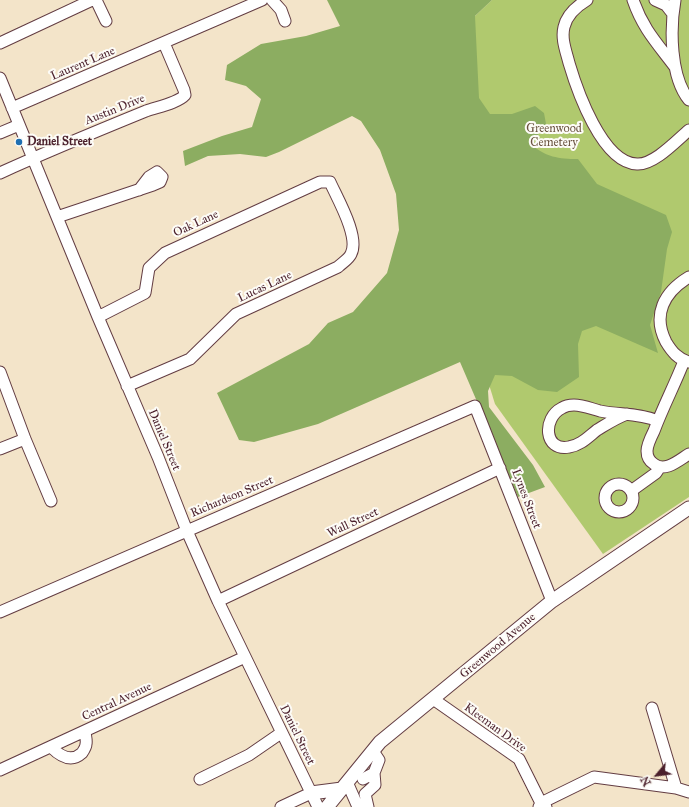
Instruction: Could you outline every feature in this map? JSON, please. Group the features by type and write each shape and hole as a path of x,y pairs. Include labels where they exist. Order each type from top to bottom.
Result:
{"main road":[{"name":"Greenwood Avenue","path":"327,807 380,742 552,601 689,508"},
{"path":"311,793 345,786"}],"street":[{"path":"0,43 92,0"},
{"path":"96,0 106,21"},
{"name":"Laurent Lane","path":"12,108 262,0"},
{"path":"272,0 281,10 285,21"},
{"path":"587,0 569,15 564,27 564,41 582,103 609,147 618,156 631,164 643,164 657,156 689,130"},
{"path":"633,0 640,19 648,32 676,67"},
{"path":"660,0 673,14"},
{"path":"675,0 672,36 676,67 680,84 689,100"},
{"name":"Austin Drive","path":"0,173 32,158 178,100 185,95 164,43"},
{"name":"Daniel Street","path":"1,85 158,457 187,531 218,601 318,807"},
{"path":"0,133 19,125"},
{"name":"Oak Lane","path":"98,317 145,293 149,268 165,253 320,182 330,182"},
{"name":"Lucas Lane","path":"127,386 190,358 236,314 338,267 352,254 354,243 352,231 330,182"},
{"path":"57,217 139,190"},
{"path":"689,277 669,294 660,313 660,321 664,339 675,354 686,362 658,420 648,446 647,453 651,462 660,467 668,467 689,454"},
{"path":"0,372 25,439 51,501"},
{"path":"627,414 615,419 587,439 566,448 556,445 549,435 548,425 553,415 558,410 569,405 648,417 658,420"},
{"name":"Richardson Street","path":"0,612 475,406"},
{"name":"Lynes Street","path":"475,406 552,601"},
{"path":"0,449 25,439"},
{"path":"631,491 656,473 660,467"},
{"name":"Wall Street","path":"218,601 500,468"},
{"name":"Central Avenue","path":"0,770 245,657"},
{"name":"Kleeman Drive","path":"433,699 519,759 542,806"},
{"path":"652,708 676,788"},
{"path":"51,747 62,757 70,759 74,758 85,749 85,731"},
{"path":"200,778 249,755 281,733"},
{"path":"368,807 364,787 374,773 379,760 373,751"},
{"path":"364,787 375,785 374,773"},
{"path":"542,806 594,777 676,788 689,792"},
{"path":"345,786 358,807"},
{"path":"281,807 311,793"}],"green space":[{"path":"327,0 492,0 475,16 479,98 490,114 512,114 535,106 544,113 546,124 531,144 542,152 553,156 578,159 597,184 666,215 672,232 667,249 661,292 650,325 658,353 596,326 582,331 578,344 579,377 557,392 538,390 512,376 495,375 488,391 489,407 533,465 545,487 518,497 460,362 318,424 254,442 239,440 217,393 309,344 328,323 353,312 387,273 399,230 396,194 380,150 361,121 352,116 266,157 240,154 208,156 185,166 183,151 222,136 252,127 261,99 246,86 225,80 227,65 261,44 306,36 340,26"},
{"name":"Greenwood Cemetery","path":"492,0 689,0 689,497 603,554 495,404 398,89"}],"place":[{"name":"Daniel Street","path":"19,142"}]}
